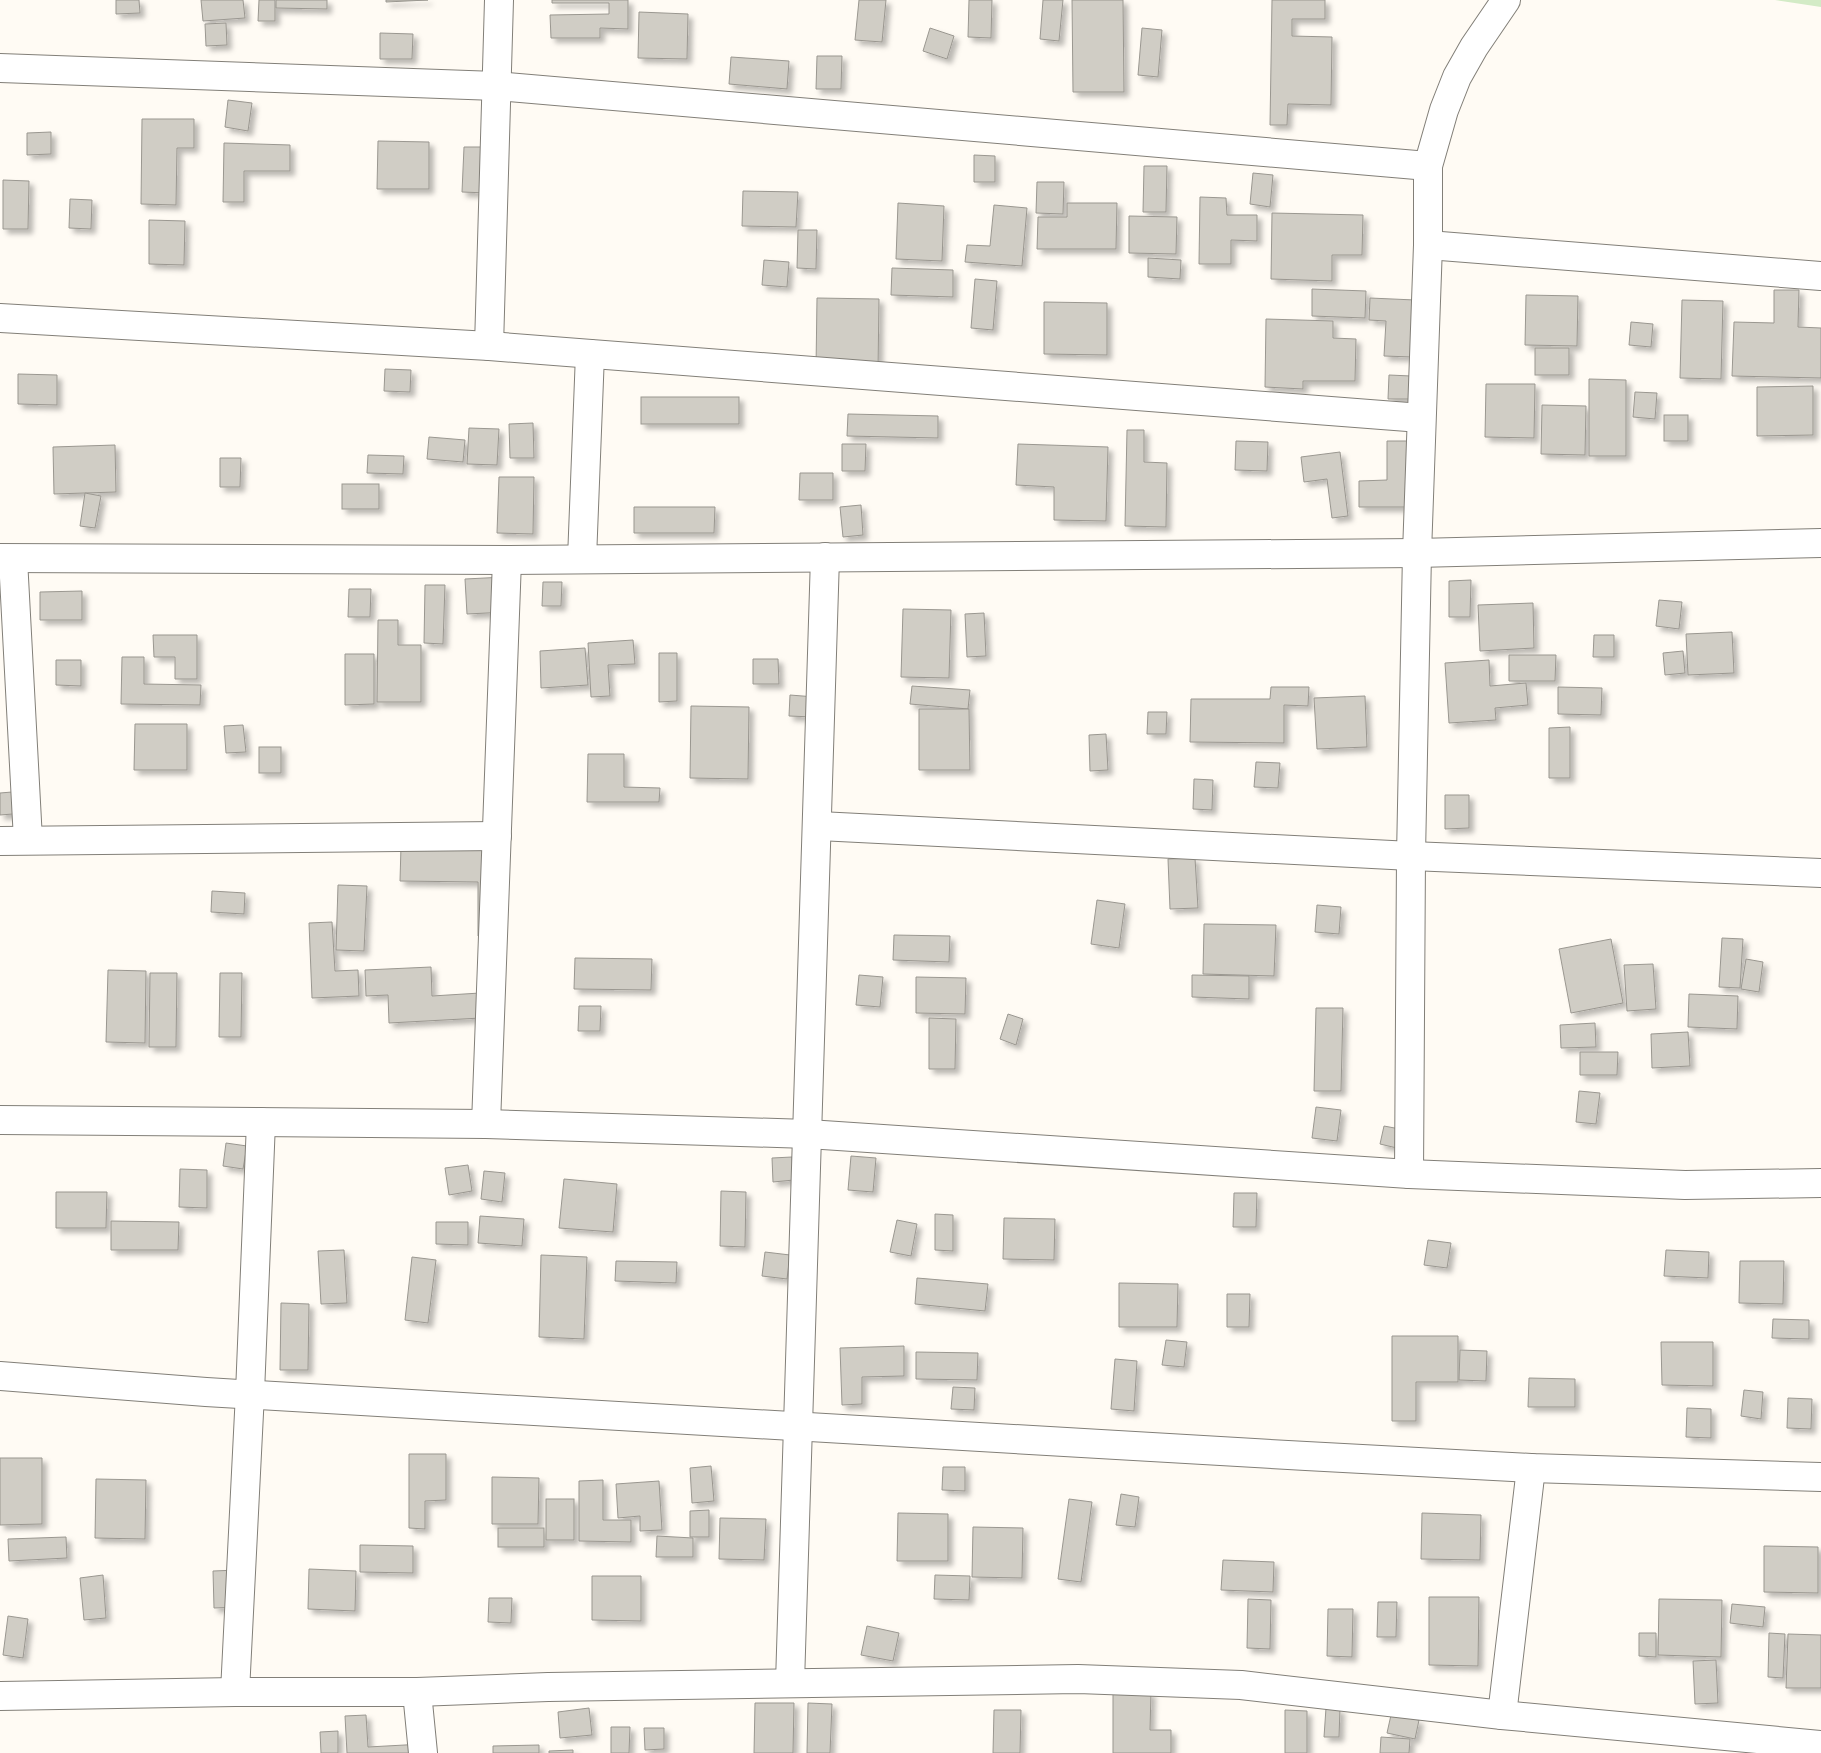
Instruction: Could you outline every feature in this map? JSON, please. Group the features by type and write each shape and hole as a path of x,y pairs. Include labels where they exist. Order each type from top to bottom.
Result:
{"street":[{"path":"489,346 499,0"},
{"path":"1409,1174 1411,856 1417,553 1428,246 1428,166 1444,110 1457,77 1474,47 1506,0"},
{"path":"0,68 496,86 1428,166"},
{"path":"1428,246 1821,276"},
{"path":"0,318 489,346 1421,418"},
{"path":"582,559 590,354"},
{"path":"28,840 7,558 506,560 1417,553 1821,543"},
{"path":"790,1683 797,1427 819,826 825,557"},
{"path":"486,1124 506,560"},
{"path":"819,826 1411,856 1821,873"},
{"path":"0,841 496,836"},
{"path":"0,1120 486,1124 808,1134 1409,1174 1685,1185 1821,1183"},
{"path":"235,1692 261,1122"},
{"path":"0,1376 206,1392 1530,1468 1821,1477"},
{"path":"1502,1714 1530,1468"},
{"path":"0,1696 235,1692 417,1692 548,1687 1078,1679 1241,1685 1502,1714 1821,1745"},
{"path":"417,1692 423,1753"}],"green space":[{"path":"1775,0 1821,0 1821,7"}],"building":[{"path":"116,0 139,0 140,13 116,14"},
{"path":"201,0 243,0 245,18 203,21"},
{"path":"259,0 275,0 275,21 258,21"},
{"path":"276,0 327,0 327,9 276,8"},
{"path":"386,0 428,0 386,2"},
{"path":"552,0 628,0 628,29 600,28 600,38 551,38 550,15 609,14 609,3 552,3"},
{"path":"859,0 886,0 882,42 855,40"},
{"path":"969,0 992,0 991,38 968,37"},
{"path":"1043,0 1063,0 1059,41 1040,39"},
{"path":"1072,0 1123,0 1124,92 1073,92"},
{"path":"1272,0 1325,0 1325,19 1292,19 1292,36 1332,37 1331,105 1288,104 1287,125 1270,125"},
{"path":"639,12 688,14 687,59 638,58"},
{"path":"226,23 227,45 206,46 205,24"},
{"path":"930,28 954,36 947,59 923,51"},
{"path":"1142,28 1162,30 1158,77 1138,75"},
{"path":"380,33 413,34 412,59 380,59"},
{"path":"817,56 842,56 841,89 816,89"},
{"path":"731,57 789,61 787,89 729,84"},
{"path":"228,100 252,103 248,131 225,127"},
{"path":"142,119 194,119 194,148 177,148 176,205 141,204"},
{"path":"51,132 51,154 27,155 27,133"},
{"path":"378,141 429,142 429,189 377,189"},
{"path":"224,143 290,145 290,171 244,171 244,202 223,202"},
{"path":"464,147 489,147 487,193 462,192"},
{"path":"974,155 995,156 995,182 974,182"},
{"path":"1144,166 1167,166 1166,212 1143,212"},
{"path":"1253,173 1273,175 1270,207 1250,204"},
{"path":"3,180 29,181 28,229 3,229"},
{"path":"1037,182 1064,182 1063,214 1036,213"},
{"path":"743,191 798,192 796,227 742,226"},
{"path":"1200,197 1226,198 1227,215 1257,215 1257,241 1231,240 1231,264 1199,264"},
{"path":"70,199 92,200 91,229 69,228"},
{"path":"898,203 944,206 942,261 896,259"},
{"path":"1067,203 1117,203 1116,249 1037,249 1038,217 1067,217"},
{"path":"994,205 1027,208 1022,266 965,262 967,245 990,246"},
{"path":"1272,213 1363,215 1362,255 1332,255 1332,281 1271,279"},
{"path":"1129,216 1177,217 1176,254 1129,253"},
{"path":"149,220 185,221 184,265 149,264"},
{"path":"798,230 817,230 816,269 797,268"},
{"path":"1148,258 1181,260 1180,279 1148,277"},
{"path":"764,260 789,262 787,287 762,285"},
{"path":"892,268 953,270 953,297 891,295"},
{"path":"975,279 997,281 993,330 971,328"},
{"path":"1312,289 1366,291 1365,318 1312,316"},
{"path":"1774,290 1799,290 1798,327 1821,328 1821,378 1732,376 1734,322 1774,323"},
{"path":"1526,295 1578,296 1577,346 1525,345"},
{"path":"817,298 879,299 878,371 816,368"},
{"path":"1370,298 1415,300 1412,357 1384,356 1386,321 1369,320"},
{"path":"1682,300 1723,301 1721,379 1680,378"},
{"path":"1044,302 1107,303 1107,355 1044,354"},
{"path":"1266,319 1333,321 1333,338 1356,339 1355,381 1303,381 1303,389 1265,387"},
{"path":"1631,322 1653,324 1651,347 1629,345"},
{"path":"1535,348 1569,348 1569,375 1535,375"},
{"path":"385,369 411,370 410,392 384,391"},
{"path":"18,374 57,375 57,405 18,404"},
{"path":"1389,375 1411,376 1411,399 1388,399"},
{"path":"1589,379 1626,380 1626,456 1589,456"},
{"path":"1486,384 1535,384 1534,438 1485,437"},
{"path":"1813,386 1813,435 1757,436 1757,387"},
{"path":"1635,392 1657,393 1655,419 1633,417"},
{"path":"641,397 739,397 739,424 641,424"},
{"path":"1542,405 1586,406 1585,455 1541,454"},
{"path":"848,414 938,416 938,438 847,436"},
{"path":"1664,415 1688,415 1688,441 1664,441"},
{"path":"533,423 534,458 510,458 509,424"},
{"path":"469,428 499,429 497,465 467,464"},
{"path":"1127,430 1144,430 1144,462 1167,463 1166,527 1125,526"},
{"path":"429,437 465,440 463,462 427,459"},
{"path":"1236,441 1268,442 1267,471 1235,470"},
{"path":"1387,441 1407,441 1407,507 1359,507 1359,481 1387,480"},
{"path":"842,444 866,444 865,471 842,471"},
{"path":"1018,444 1108,447 1106,521 1054,520 1054,487 1016,485"},
{"path":"115,445 116,492 54,494 53,447"},
{"path":"1340,452 1348,516 1332,518 1327,479 1304,482 1301,457"},
{"path":"368,455 404,456 403,474 367,473"},
{"path":"220,458 241,458 240,487 220,487"},
{"path":"800,473 833,473 833,500 799,500"},
{"path":"499,477 534,477 533,534 497,533"},
{"path":"342,484 379,484 379,509 342,509"},
{"path":"85,493 101,496 95,528 80,526"},
{"path":"861,505 863,535 843,537 840,507"},
{"path":"634,507 715,507 714,533 634,533"},
{"path":"505,577 507,612 467,614 465,579"},
{"path":"1471,580 1470,617 1449,617 1449,581"},
{"path":"543,582 562,582 561,606 542,606"},
{"path":"425,585 445,585 443,644 424,643"},
{"path":"349,589 371,589 370,617 348,617"},
{"path":"82,591 82,620 40,620 40,592"},
{"path":"1659,600 1682,602 1679,629 1656,626"},
{"path":"1533,603 1534,648 1480,651 1478,605"},
{"path":"903,609 951,610 949,678 901,677"},
{"path":"984,613 986,656 967,657 965,614"},
{"path":"378,620 398,620 398,645 421,645 421,702 377,702"},
{"path":"1732,632 1734,673 1688,675 1686,634"},
{"path":"153,635 197,635 197,679 175,679 175,657 154,657"},
{"path":"1594,635 1614,635 1614,657 1593,657"},
{"path":"633,640 635,664 608,665 610,696 591,697 588,643"},
{"path":"585,648 588,685 541,688 540,651"},
{"path":"1683,651 1685,673 1665,675 1663,653"},
{"path":"659,653 677,653 677,701 659,702"},
{"path":"345,654 374,654 374,704 345,705"},
{"path":"1509,655 1556,655 1555,681 1509,681"},
{"path":"122,657 144,657 144,684 201,685 200,705 121,704"},
{"path":"753,659 778,659 779,684 753,684"},
{"path":"56,660 81,660 81,686 56,685"},
{"path":"1489,660 1490,686 1526,683 1528,705 1495,708 1496,720 1449,723 1445,663"},
{"path":"912,686 970,690 968,709 910,704"},
{"path":"1271,687 1309,687 1308,706 1284,705 1284,743 1190,742 1191,699 1270,699"},
{"path":"1558,687 1602,688 1601,715 1558,714"},
{"path":"790,695 815,697 813,717 789,716"},
{"path":"1365,696 1367,747 1317,749 1314,698"},
{"path":"691,706 749,707 748,779 690,778"},
{"path":"919,709 969,709 970,770 919,770"},
{"path":"1148,712 1167,712 1166,734 1147,734"},
{"path":"135,724 187,724 187,770 134,770"},
{"path":"243,725 246,752 226,753 224,726"},
{"path":"1570,727 1570,778 1549,778 1549,728"},
{"path":"1106,734 1108,770 1090,771 1089,735"},
{"path":"259,747 281,747 281,773 259,773"},
{"path":"588,754 624,754 624,787 660,788 659,802 587,802"},
{"path":"1256,762 1280,763 1278,788 1254,787"},
{"path":"1194,779 1213,780 1212,810 1193,809"},
{"path":"12,792 13,814 0,815 0,793"},
{"path":"1445,795 1469,795 1469,828 1445,829"},
{"path":"401,846 496,847 495,936 478,936 478,882 400,881"},
{"path":"1195,858 1198,908 1170,909 1168,859"},
{"path":"338,885 367,886 364,951 336,950"},
{"path":"212,891 245,893 244,914 211,912"},
{"path":"1097,900 1125,904 1119,948 1091,944"},
{"path":"1317,905 1341,907 1339,934 1315,932"},
{"path":"332,922 335,971 358,970 359,996 312,998 309,923"},
{"path":"1204,924 1276,925 1274,976 1203,974"},
{"path":"894,935 950,936 949,962 893,960"},
{"path":"1722,938 1743,939 1740,988 1719,987"},
{"path":"1611,939 1623,1003 1571,1013 1559,949"},
{"path":"575,958 652,959 651,990 574,989"},
{"path":"1746,959 1763,962 1759,992 1741,989"},
{"path":"1653,964 1656,1009 1627,1011 1624,965"},
{"path":"431,967 432,996 480,993 481,1018 389,1023 388,995 366,996 365,970"},
{"path":"108,970 146,971 145,1043 106,1042"},
{"path":"150,973 177,973 176,1047 149,1047"},
{"path":"220,973 242,973 241,1037 219,1037"},
{"path":"859,975 883,977 880,1007 856,1005"},
{"path":"1192,975 1249,976 1249,999 1192,997"},
{"path":"916,977 966,978 965,1014 916,1013"},
{"path":"1689,994 1738,996 1737,1029 1688,1027"},
{"path":"579,1006 601,1006 600,1031 578,1031"},
{"path":"1316,1008 1343,1008 1341,1091 1314,1091"},
{"path":"1008,1014 1023,1019 1016,1045 1000,1039"},
{"path":"929,1018 956,1019 955,1069 929,1069"},
{"path":"1595,1023 1596,1047 1561,1048 1560,1025"},
{"path":"1688,1032 1690,1066 1652,1068 1651,1034"},
{"path":"1580,1052 1618,1052 1617,1075 1580,1075"},
{"path":"1579,1091 1600,1093 1596,1124 1576,1122"},
{"path":"1316,1107 1341,1110 1337,1141 1312,1138"},
{"path":"1384,1126 1405,1130 1401,1149 1380,1144"},
{"path":"226,1143 247,1146 243,1169 223,1166"},
{"path":"851,1156 876,1158 873,1192 848,1190"},
{"path":"792,1157 794,1180 773,1182 772,1158"},
{"path":"468,1165 472,1191 449,1195 445,1168"},
{"path":"180,1169 207,1170 207,1208 179,1207"},
{"path":"484,1171 505,1173 502,1202 481,1199"},
{"path":"564,1179 617,1184 613,1232 559,1228"},
{"path":"721,1191 746,1192 745,1247 720,1246"},
{"path":"56,1192 107,1192 106,1228 56,1228"},
{"path":"1234,1193 1257,1193 1256,1227 1233,1227"},
{"path":"935,1214 953,1215 953,1251 935,1250"},
{"path":"480,1216 524,1219 522,1246 478,1243"},
{"path":"1004,1218 1055,1219 1054,1260 1003,1259"},
{"path":"897,1220 917,1224 911,1256 890,1252"},
{"path":"111,1221 179,1222 178,1250 111,1250"},
{"path":"436,1222 468,1222 468,1245 436,1244"},
{"path":"1428,1240 1451,1243 1447,1268 1424,1265"},
{"path":"344,1250 347,1303 321,1304 318,1251"},
{"path":"1666,1250 1709,1252 1708,1278 1664,1276"},
{"path":"765,1252 790,1255 787,1279 762,1276"},
{"path":"541,1255 587,1257 584,1339 539,1337"},
{"path":"412,1257 436,1260 428,1323 405,1320"},
{"path":"616,1261 677,1262 676,1283 615,1281"},
{"path":"1740,1261 1784,1261 1783,1304 1739,1303"},
{"path":"917,1278 988,1284 985,1311 915,1304"},
{"path":"1119,1283 1178,1284 1177,1327 1119,1327"},
{"path":"1227,1294 1250,1294 1249,1327 1227,1327"},
{"path":"281,1303 309,1304 308,1370 280,1370"},
{"path":"1773,1319 1809,1320 1809,1339 1772,1338"},
{"path":"1392,1336 1458,1336 1458,1382 1416,1382 1416,1421 1392,1421"},
{"path":"1166,1340 1187,1342 1184,1367 1162,1365"},
{"path":"1661,1342 1713,1342 1713,1386 1662,1385"},
{"path":"904,1346 904,1376 862,1377 862,1404 842,1405 840,1348"},
{"path":"1460,1350 1487,1351 1486,1381 1459,1380"},
{"path":"916,1352 978,1353 977,1380 916,1379"},
{"path":"1115,1359 1137,1361 1134,1411 1111,1409"},
{"path":"1529,1378 1575,1379 1575,1407 1528,1407"},
{"path":"953,1387 975,1388 974,1410 951,1409"},
{"path":"1744,1390 1763,1392 1761,1419 1741,1416"},
{"path":"1788,1398 1812,1399 1811,1429 1787,1428"},
{"path":"1687,1408 1711,1409 1711,1438 1686,1437"},
{"path":"409,1454 446,1454 446,1500 425,1501 425,1529 409,1528"},
{"path":"0,1458 42,1458 42,1524 0,1525"},
{"path":"711,1466 714,1501 692,1503 690,1468"},
{"path":"943,1467 965,1467 965,1491 942,1490"},
{"path":"492,1477 539,1478 538,1524 492,1524"},
{"path":"96,1479 146,1480 145,1539 95,1538"},
{"path":"603,1480 603,1520 631,1520 631,1542 579,1541 579,1481"},
{"path":"659,1481 662,1530 640,1531 640,1516 618,1518 616,1484"},
{"path":"1121,1494 1139,1497 1135,1527 1116,1525"},
{"path":"546,1499 574,1499 574,1540 546,1540"},
{"path":"1069,1499 1092,1502 1081,1582 1058,1579"},
{"path":"709,1510 709,1537 690,1537 690,1511"},
{"path":"898,1513 948,1514 948,1561 897,1561"},
{"path":"1422,1513 1481,1515 1480,1560 1421,1559"},
{"path":"720,1518 766,1519 764,1560 719,1559"},
{"path":"973,1527 1023,1528 1022,1578 972,1577"},
{"path":"498,1528 544,1528 544,1547 498,1547"},
{"path":"657,1536 693,1538 693,1557 656,1557"},
{"path":"66,1537 67,1558 9,1561 8,1539"},
{"path":"360,1545 413,1546 413,1573 360,1572"},
{"path":"1764,1546 1818,1547 1818,1593 1764,1592"},
{"path":"1223,1560 1274,1562 1273,1592 1221,1590"},
{"path":"309,1569 356,1571 355,1611 308,1609"},
{"path":"238,1570 240,1607 214,1608 213,1571"},
{"path":"103,1575 106,1618 84,1620 80,1578"},
{"path":"935,1575 970,1576 969,1600 934,1599"},
{"path":"592,1576 641,1576 641,1621 592,1620"},
{"path":"1429,1597 1479,1597 1478,1666 1429,1665"},
{"path":"489,1598 512,1598 511,1623 488,1622"},
{"path":"1248,1599 1271,1600 1270,1649 1247,1648"},
{"path":"1659,1599 1722,1600 1721,1657 1658,1655"},
{"path":"1378,1602 1397,1602 1396,1637 1377,1637"},
{"path":"1732,1604 1765,1607 1763,1627 1730,1623"},
{"path":"1328,1609 1353,1609 1352,1657 1327,1656"},
{"path":"8,1616 28,1619 23,1658 3,1655"},
{"path":"867,1626 899,1633 893,1661 861,1655"},
{"path":"1639,1633 1656,1633 1656,1657 1639,1656"},
{"path":"1769,1633 1785,1634 1783,1678 1768,1677"},
{"path":"1788,1634 1821,1635 1821,1688 1786,1688"},
{"path":"1716,1660 1718,1703 1695,1704 1693,1661"},
{"path":"1113,1691 1151,1692 1150,1730 1171,1730 1171,1753 1113,1753"},
{"path":"755,1703 794,1703 793,1753 754,1753"},
{"path":"808,1703 832,1704 830,1753 807,1753"},
{"path":"589,1708 592,1735 560,1738 558,1712"},
{"path":"1326,1708 1340,1709 1339,1737 1324,1737"},
{"path":"994,1710 1021,1710 1020,1753 993,1753"},
{"path":"1285,1710 1307,1711 1307,1753 1285,1753"},
{"path":"366,1715 368,1747 423,1744 424,1753 347,1753 345,1716"},
{"path":"1391,1715 1419,1720 1415,1739 1387,1733"},
{"path":"611,1727 630,1727 629,1753 611,1753"},
{"path":"644,1728 664,1728 664,1749 645,1750"},
{"path":"338,1731 338,1753 321,1753 320,1732"},
{"path":"1381,1737 1410,1739 1409,1753 1380,1753"},
{"path":"539,1745 539,1753 493,1753 493,1746"},
{"path":"573,1750 573,1753 549,1753 549,1751"}]}
